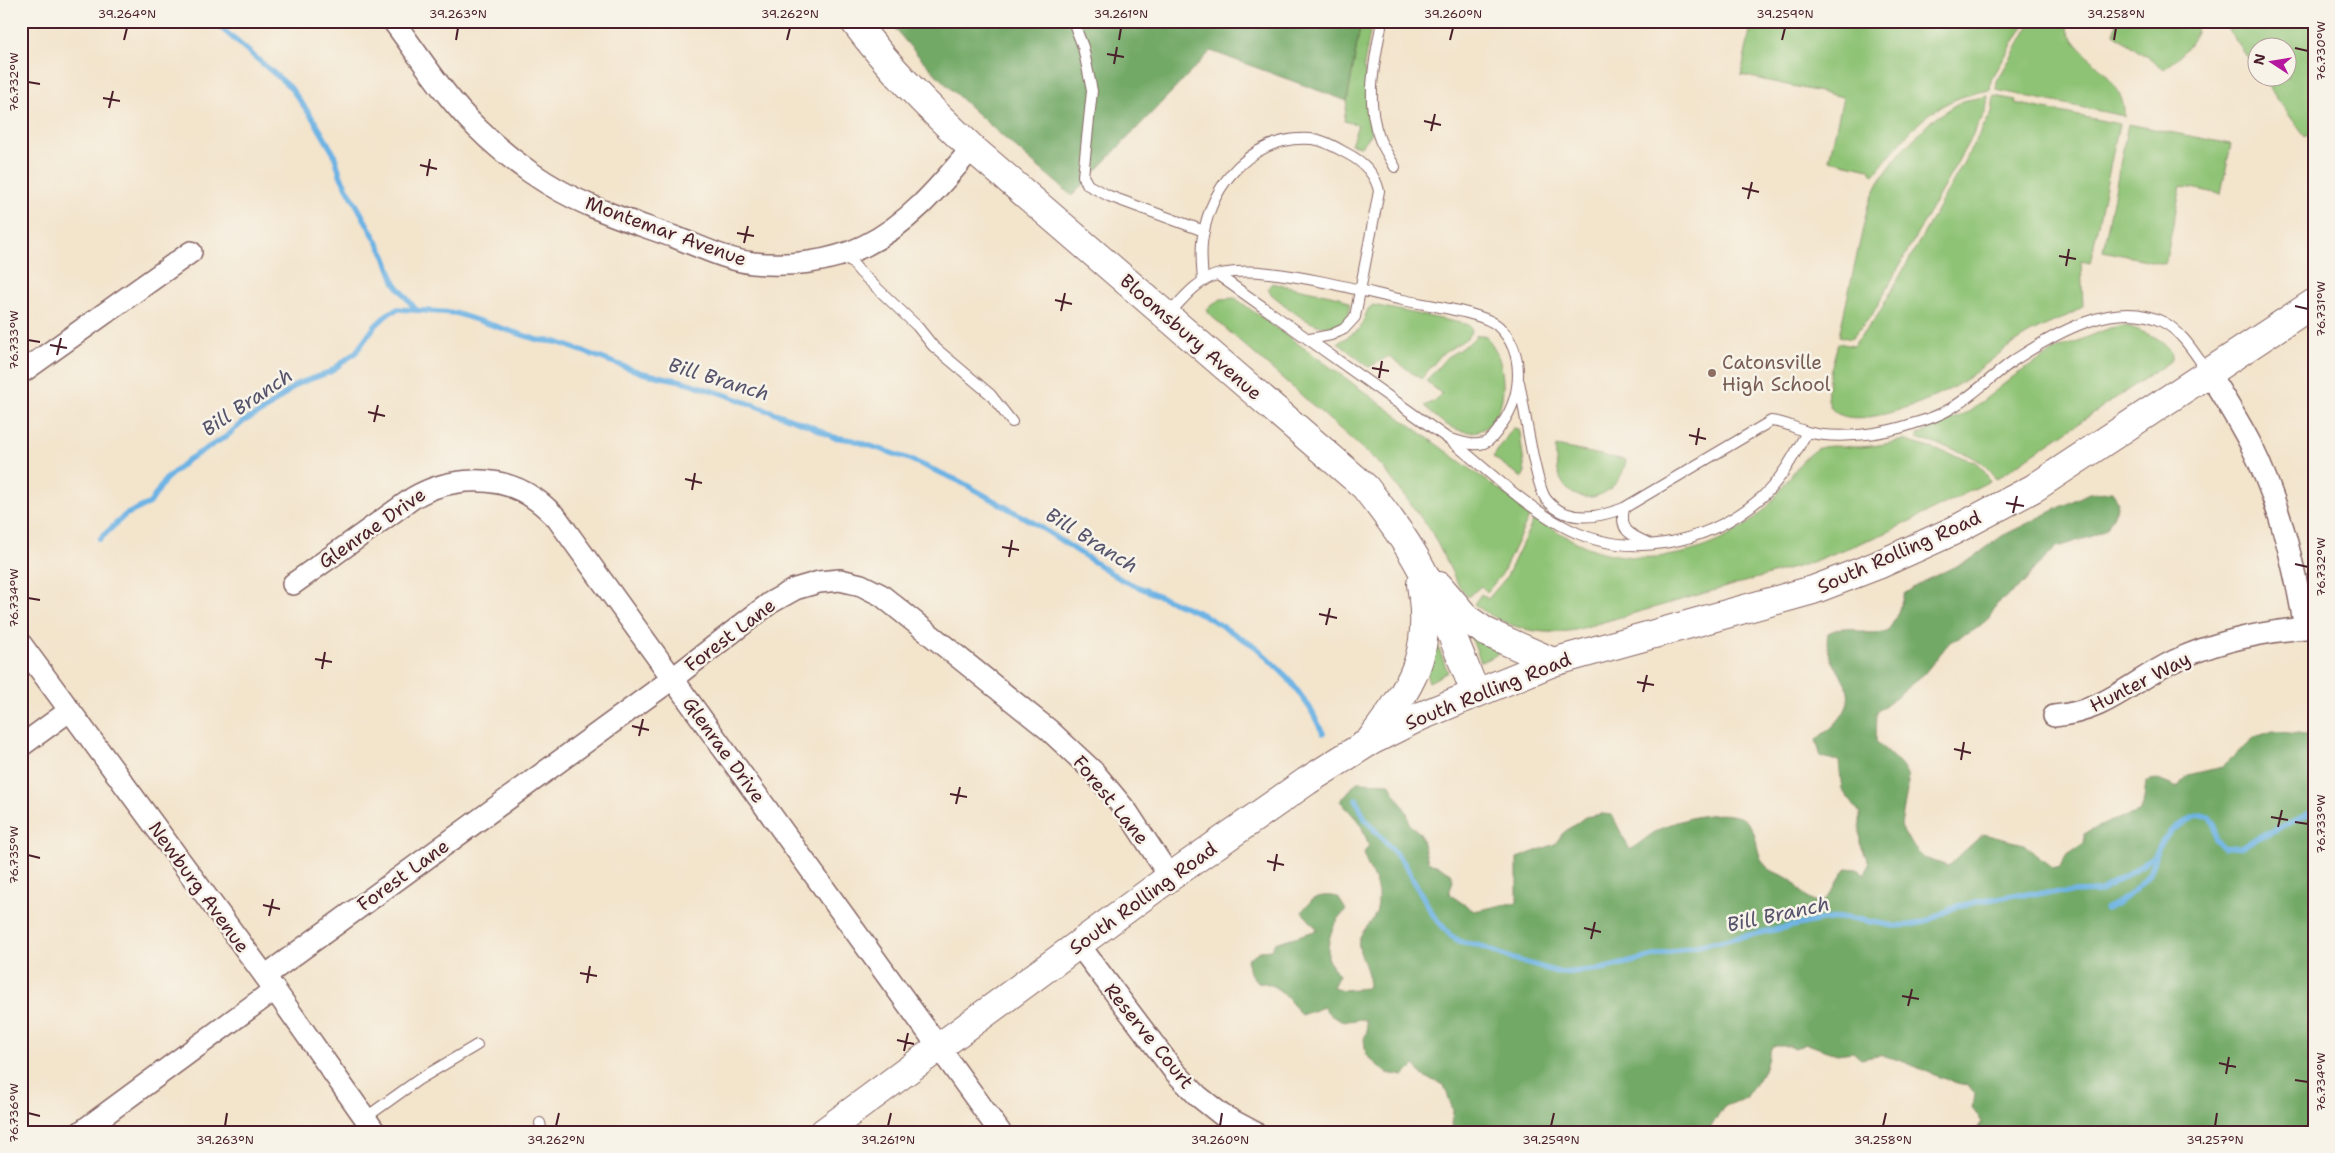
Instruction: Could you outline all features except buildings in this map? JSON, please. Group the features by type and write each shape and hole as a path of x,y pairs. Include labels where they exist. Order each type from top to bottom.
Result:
{"main road":[{"name":"Bloomsbury Avenue","path":"854,21 877,52 917,97 972,148 1365,487 1396,527 1417,560 1445,619 1475,692"},
{"name":"South Rolling Road","path":"824,1132 1079,946 1170,877 1307,781 1368,742 1475,692 1553,662 1813,590 1878,565 2007,504 2314,303"},
{"path":"1417,560 1467,619 1486,632 1553,662"},
{"path":"1368,742 1402,699 1420,661 1425,638 1425,610 1417,560"}],"street":[{"name":"Montemar Avenue","path":"393,21 448,96 477,128 516,161 553,186 588,205 710,250 752,263 790,264 829,259 863,247 897,227 931,196 972,148"},
{"path":"21,373 191,252"},
{"path":"2209,373 2251,444 2270,486 2286,532 2309,627"},
{"name":"Glenrae Drive","path":"293,584 431,487 455,481 484,481 510,487 534,498 556,517 940,1046 1000,1132"},
{"name":"Forest Lane","path":"82,1132 269,983 770,603 795,589 819,582 840,580 861,585 881,595 1049,730 1094,772 1128,813 1170,877"},
{"name":"Hunter Way","path":"2054,716 2090,710 2174,661 2205,649 2246,637 2309,627"},
{"name":"Newburg Avenue","path":"21,644 269,983 370,1125"},
{"path":"21,746 70,711"},
{"name":"Reserve Court","path":"1079,946 1174,1071 1198,1096 1222,1115 1254,1132"}],"lane":[{"path":"1073,21 1083,47 1092,91 1082,176 1088,185 1109,196 1204,231"},
{"path":"1382,21 1372,79 1374,114 1380,140 1395,167"},
{"path":"1204,281 1202,252 1204,231 1209,211 1225,180 1259,148 1284,140 1312,138 1331,145 1365,166 1376,179 1379,191 1362,291 1355,317 1344,330 1331,335 1310,339"},
{"path":"844,253 860,272 917,326 933,346 990,394 1012,422"},
{"path":"1167,317 1190,290 1204,281 1218,275 1245,271 1270,273 1465,313 1498,326 1509,340 1516,357 1519,382 1539,480 1545,498 1557,508 1570,515 1586,518 1605,515 1624,508 1771,420 1784,422 1807,432 1846,435 1878,432 1914,424 1948,410 1976,392 2016,360 2062,333 2098,318 2123,313 2146,315 2165,322 2182,337 2209,373"},
{"path":"1218,275 1447,438 1536,509 1562,526 1595,540 1624,546 1652,545 1686,539 1709,530 1744,511 1763,496 1792,459 1807,432"},
{"path":"1447,438 1470,444 1485,442 1496,434 1506,418 1519,382"},
{"path":"1624,508 1622,518 1624,527 1631,535 1652,545"},
{"path":"370,1125 418,1080 477,1045"}],"green space":[{"path":"889,21 1361,21 1347,101 1211,51 1072,196 976,113 909,46"},
{"path":"1361,21 1372,21 1364,65 1371,133 1361,146 1351,144 1358,125 1344,121"},
{"path":"1752,21 2026,21 1991,80 1990,90 1970,94 1952,101 1923,119 1899,144 1874,175 1869,169 1829,160 1843,97 1741,75"},
{"path":"2032,21 2064,21 2069,33 2080,48 2113,83 2123,104 2124,116 1996,90 1997,81"},
{"path":"2116,21 2196,21 2197,28 2192,42 2164,69 2114,34"},
{"path":"2222,21 2314,21 2314,131 2305,137 2269,88 2298,88 2298,38 2248,38 2248,58"},
{"path":"1988,96 1986,111 1872,315 1851,339 1839,336 1868,205 1880,180 1901,152 1931,121 1962,101"},
{"path":"1994,96 2016,100 2015,103 2119,124 2090,263 2081,261 2083,306 2072,314 2025,336 1957,385 1931,398 1894,412 1875,416 1857,418 1842,416 1832,409 1828,395 1829,377 1838,343 1853,346 1878,315 1992,112"},
{"path":"2128,124 2231,144 2221,194 2181,186 2165,264 2103,251"},
{"path":"1272,283 1340,297 1349,303 1348,315 1344,321 1335,326 1325,327 1305,320 1271,294 1268,288"},
{"path":"1235,298 1527,510 1529,517 1502,574 1487,592 1481,586 1468,597 1459,586 1431,531 1382,466 1209,314 1207,309 1221,299"},
{"path":"1373,305 1470,325 1472,330 1467,338 1441,355 1421,379 1389,356 1369,367 1338,343 1360,329 1368,309"},
{"path":"2126,325 2157,338 2172,352 2172,360 1996,479 1989,469 1971,456 1917,438 1917,435 1970,411 2014,376 2056,350 2110,328"},
{"path":"1477,335 1484,335 1494,348 1501,365 1503,384 1501,402 1495,417 1485,428 1470,432 1447,425 1424,406 1438,399 1442,394 1426,381 1447,357 1468,344"},
{"path":"1513,428 1519,429 1520,433 1525,473 1522,478 1493,457"},
{"path":"1903,440 1974,461 1983,469 1990,481 1886,533 1804,565 1575,630 1548,632 1522,628 1498,619 1474,604 1481,594 1488,599 1506,578 1533,521 1537,518 1578,543 1616,555 1639,557 1685,553 1707,546 1747,524 1765,509 1797,468 1817,449 1831,446 1867,446"},
{"path":"1556,446 1626,460 1621,476 1611,488 1599,495 1586,497 1574,494 1564,485 1557,469"},
{"path":"2112,492 2118,501 2116,511 2106,529 2093,536 2057,547 2034,569 2025,582 1997,604 1989,618 1976,629 1949,643 1924,674 1877,712 1876,741 1901,765 1907,775 1908,784 1901,826 1909,841 1924,858 1948,866 1983,834 2024,844 2053,868 2060,866 2066,855 2084,843 2084,834 2109,822 2139,812 2144,800 2146,781 2156,779 2178,788 2188,775 2222,767 2255,737 2273,731 2314,736 2314,1132 1975,1132 1982,1122 1972,1108 1974,1094 1968,1085 1946,1080 1906,1062 1884,1056 1861,1059 1853,1052 1837,1054 1806,1044 1795,1049 1789,1046 1772,1046 1764,1070 1746,1098 1723,1107 1708,1132 1459,1132 1452,1126 1453,1110 1444,1085 1423,1076 1415,1065 1404,1076 1386,1073 1366,1055 1364,1039 1367,1031 1366,1021 1360,1019 1340,1020 1327,1012 1324,1007 1301,1015 1282,993 1271,985 1257,982 1250,973 1247,959 1260,951 1271,950 1275,943 1318,930 1302,912 1313,899 1322,896 1332,896 1338,897 1346,910 1336,922 1329,939 1328,960 1339,975 1333,987 1343,990 1367,988 1368,978 1360,953 1359,943 1361,934 1376,913 1378,894 1365,859 1364,853 1369,845 1360,823 1340,801 1357,782 1389,783 1407,813 1410,825 1420,833 1428,861 1450,872 1453,880 1449,894 1474,911 1517,902 1517,858 1555,844 1563,833 1585,817 1602,814 1612,815 1630,850 1658,830 1691,818 1719,814 1742,818 1752,829 1760,857 1766,866 1790,880 1811,901 1822,903 1830,895 1847,868 1857,869 1865,875 1869,864 1860,843 1860,813 1842,790 1839,761 1821,757 1816,740 1834,725 1845,711 1848,699 1847,688 1843,678 1831,658 1828,646 1828,633 1845,628 1866,633 1887,632 1896,618 1904,594 1922,582 1971,559 2002,536 2089,493"},
{"path":"1467,627 1501,647 1500,653 1481,662"},
{"path":"1434,637 1448,672 1429,682 1427,677"}],"waterway":[{"path":"213,21 290,87 314,120 334,154 341,177 385,256 395,283 416,310"},
{"name":"Bill Branch","path":"100,539 125,515 150,503 165,480 189,459 227,436 244,421 265,410 297,384 330,372 356,352 375,326 389,313 398,309 455,313 538,340 557,342 642,373 682,381 726,395 808,425 833,437 853,440 909,459 959,481 1034,523 1122,580 1204,615 1256,647 1288,678 1310,708 1323,733"},
{"name":"Bill Branch","path":"1356,799 1365,819 1404,863 1433,915 1451,936 1463,943 1477,945 1516,960 1561,973 1602,969 1687,948 1821,920 1846,917 1894,926 1910,925 1925,922 1957,906 2019,894 2101,891 2143,865 2153,856 2171,830 2194,817 2200,815 2209,816 2214,824 2215,839 2224,848 2240,847 2314,811"},
{"path":"2106,909 2123,899 2139,886 2150,871 2157,852"}],"place":[{"name":"Catonsville High School","path":"1712,373"}]}
